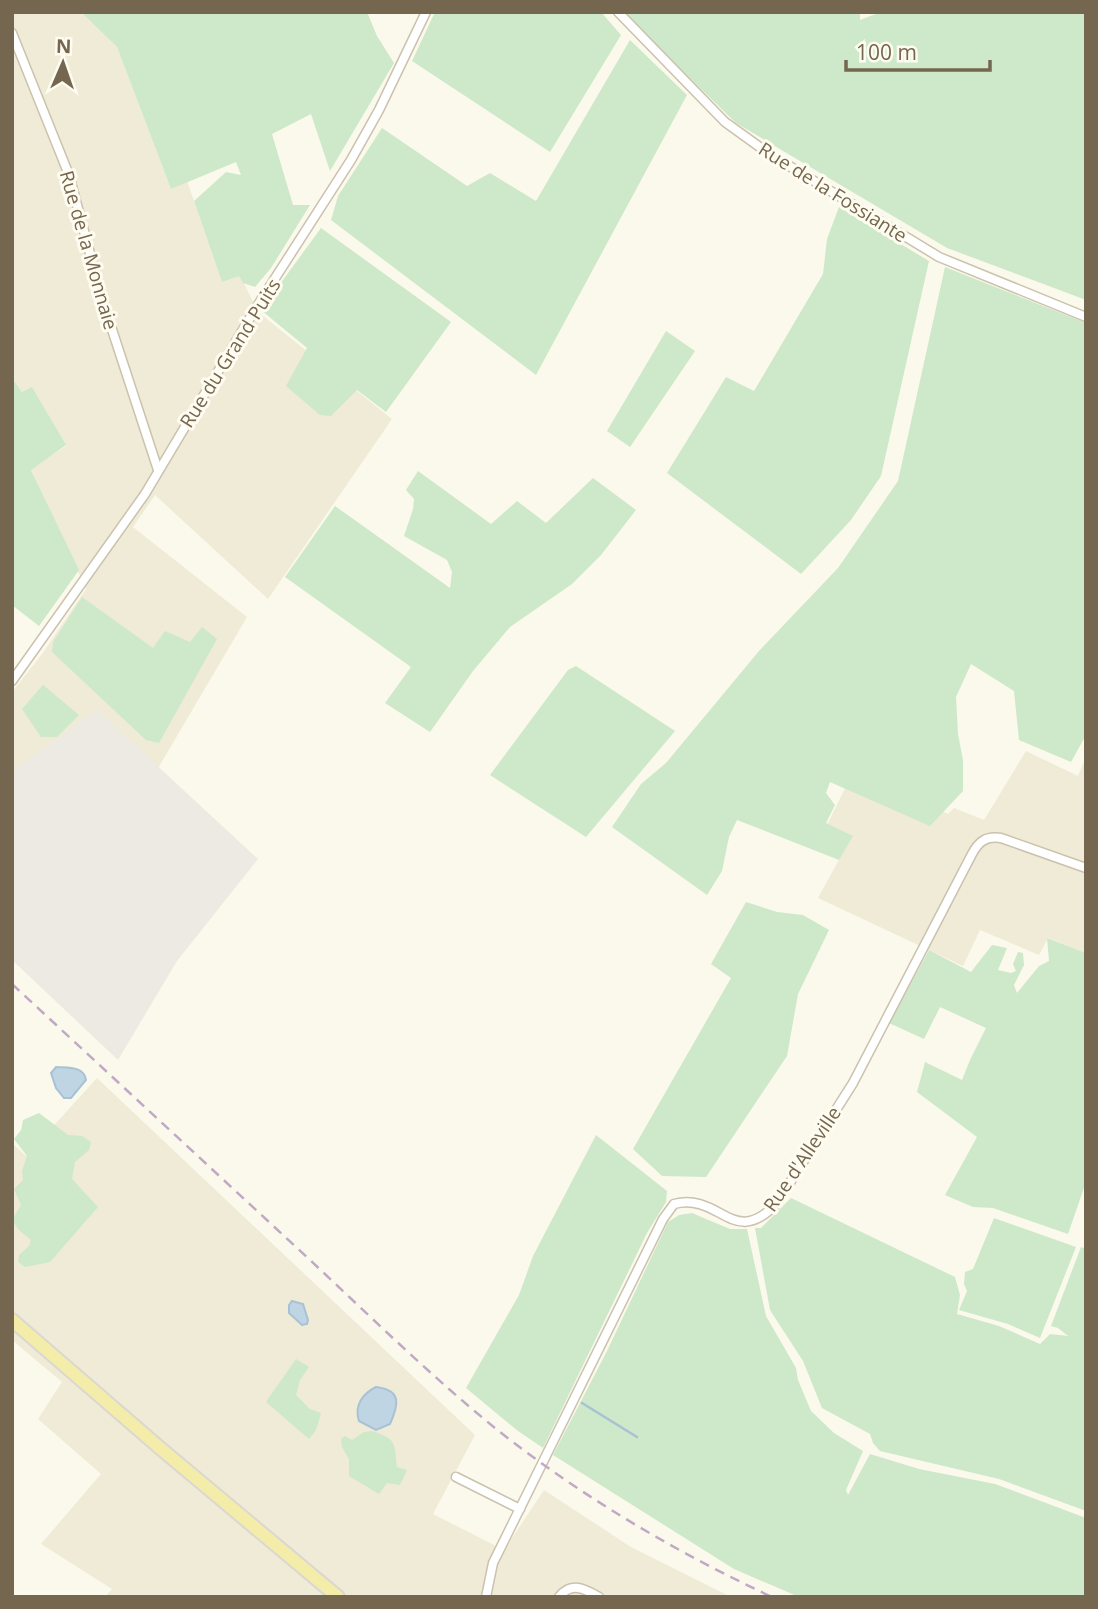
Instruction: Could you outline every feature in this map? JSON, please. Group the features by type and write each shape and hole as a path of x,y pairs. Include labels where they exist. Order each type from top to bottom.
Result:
{"main road":[{"path":"12,1320 338,1597"}],"street":[{"name":"Rue du Grand Puits","path":"12,681 129,518 254,311 351,160 385,98 426,12"},
{"name":"Rue de la Fossiante","path":"618,12 725,122 768,153 939,257 1086,317"},
{"name":"Rue de la Monnaie","path":"12,33 69,175 103,302 158,470"},
{"name":"Rue d'Alleville","path":"489,1595 489,1577 493,1563 663,1219 674,1204 702,1203 737,1222 752,1222 764,1217 777,1203 853,1083 976,847 989,837 1001,838 1086,868"},
{"path":"456,1477 520,1509"},
{"path":"559,1597 565,1589 573,1587 584,1588 599,1597"}],"shaded area":[{"path":"12,12 81,12 117,47 171,189 187,181 222,282 240,275 258,312 392,419 268,599 155,495 133,527 247,617 157,770 19,766 12,777 12,692 42,654 86,589 31,469 66,446 32,387 23,393 12,378"},
{"path":"97,710 258,859 177,961 118,1060 12,960 12,777 18,767"},
{"path":"1026,751 1078,776 1086,757 1086,953 1048,938 1039,955 980,930 963,966 818,898 852,836 827,825 852,774 948,814 954,808 984,820"},
{"path":"97,1078 475,1435 433,1514 504,1550 544,1490 631,1547 731,1597 105,1597 112,1589 41,1544 101,1474 38,1419 62,1382 12,1340 12,1143 26,1156"}],"green space":[{"path":"81,12 367,12 377,36 394,63 330,171 311,114 272,134 293,205 310,205 271,268 255,287 243,283 239,276 222,282 194,201 226,172 241,175 236,162 171,189 117,47"},
{"path":"435,12 601,12 621,35 550,152 412,61"},
{"path":"625,12 860,12 860,20 881,12 1086,12 1086,300 947,248 736,123 644,34"},
{"path":"630,40 687,95 536,375 331,220 338,196 382,128 467,186 490,173 536,201"},
{"path":"839,207 929,261 881,476 851,520 801,574 667,473 726,377 754,391 823,274 827,239"},
{"path":"321,228 451,322 386,412 357,390 331,416 320,415 286,386 307,348 261,310"},
{"path":"945,267 1086,323 1086,735 1071,762 1019,740 1014,691 971,664 956,697 963,760 963,791 930,826 830,782 826,793 835,805 826,823 853,836 839,860 737,820 729,837 722,871 707,895 612,827 641,784 666,763 759,651 838,568 898,481"},
{"path":"666,331 695,351 630,447 607,431"},
{"path":"12,378 22,392 32,387 66,445 31,470 79,570 39,626 12,605"},
{"path":"418,471 491,524 517,501 546,523 593,478 636,510 601,555 572,584 510,627 473,671 430,732 385,703 411,667 285,577 335,506 450,588 452,572 447,560 404,536 414,499 406,490"},
{"path":"82,597 153,648 165,631 190,642 202,627 217,639 159,743 146,740 52,652 53,642"},
{"path":"576,666 675,731 586,837 490,775 568,670"},
{"path":"43,685 79,715 57,737 41,737 22,709"},
{"path":"746,902 777,912 803,915 829,930 798,994 787,1056 706,1177 662,1176 633,1149 731,978 711,964"},
{"path":"1047,938 1086,953 1086,1182 1068,1234 993,1208 973,1207 945,1195 977,1137 917,1092 925,1062 962,1080 986,1028 940,1007 924,1039 889,1023 929,950 971,972 992,945 1007,948 998,970 1011,973 1016,971 1013,964 1018,952 1023,953 1024,965 1014,985 1017,993 1039,966 1049,961"},
{"path":"39,1113 68,1135 82,1136 91,1142 89,1150 75,1162 72,1179 98,1207 50,1262 25,1267 18,1262 19,1255 29,1246 31,1240 12,1220 21,1205 14,1189 23,1180 22,1171 27,1156 14,1139 21,1130 23,1120"},
{"path":"596,1135 667,1191 666,1202 647,1233 543,1448 466,1388 519,1295 533,1256"},
{"path":"791,1198 955,1277 960,1295 957,1314 999,1326 1040,1344 1050,1334 1068,1336 1051,1326 1081,1247 1086,1249 1086,1511 999,1479 880,1451 870,1434 822,1408 803,1361 770,1310 755,1228 761,1228"},
{"path":"692,1213 730,1229 747,1229 766,1316 796,1368 811,1411 834,1433 863,1451 846,1490 848,1495 870,1454 919,1469 995,1484 1086,1518 1086,1597 799,1597 734,1569 553,1455 607,1351 668,1222 679,1215"},
{"path":"994,1218 1076,1247 1040,1338 1008,1324 959,1310 967,1291 964,1284 965,1272 973,1269"},
{"path":"296,1359 309,1367 300,1380 296,1395 310,1409 321,1413 316,1430 309,1439 266,1402"},
{"path":"372,1431 391,1440 395,1448 397,1467 407,1470 400,1485 387,1483 379,1494 349,1476 349,1459 341,1439 345,1436 352,1440 364,1432"}],"water":[{"path":"56,1067 75,1069 85,1075 86,1080 71,1098 64,1098 56,1088 51,1073"},
{"path":"292,1301 303,1304 307,1324 302,1325 289,1313"},
{"path":"376,1387 391,1392 396,1405 390,1424 376,1430 359,1421 358,1405 367,1393"}],"waterway":[{"path":"582,1403 637,1437"}],"railway":[{"path":"12,984 422,1365 500,1432 564,1479 632,1522 701,1562 772,1597"}]}
